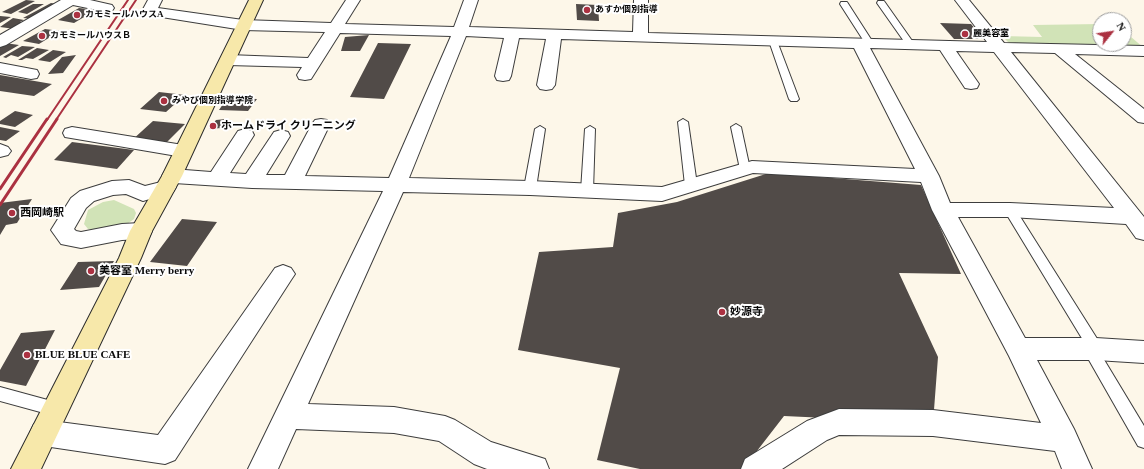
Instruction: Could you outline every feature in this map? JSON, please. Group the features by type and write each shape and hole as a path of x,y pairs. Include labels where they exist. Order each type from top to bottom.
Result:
{"street":[{"path":"0,42 70,0 106,8"},
{"path":"155,0 149,11 243,25 773,42 1092,50"},
{"path":"26,469 130,258 141,231 169,181 256,0"},
{"path":"228,60 309,69 353,0"},
{"path":"263,469 396,185 460,32 471,0"},
{"path":"640,38 641,0"},
{"path":"962,0 1138,225"},
{"path":"503,76 512,34"},
{"path":"546,85 554,35"},
{"path":"864,44 929,176 943,210 1018,349 1064,439 1077,469"},
{"path":"945,46 971,84"},
{"path":"1059,49 1144,118"},
{"path":"1132,51 1144,51"},
{"path":"1128,52 1144,63"},
{"path":"0,68 31,74"},
{"path":"292,181 321,124"},
{"path":"72,133 183,151"},
{"path":"216,179 245,135"},
{"path":"252,181 281,136"},
{"path":"141,231 122,232 81,240 69,238 62,230 78,203 87,196 112,188 129,187 143,194 169,181 216,179 292,181 530,188 662,194 752,167 929,176"},
{"path":"943,210 1010,210 1138,225"},
{"path":"44,433 165,450 283,274"},
{"path":"1018,349 1093,349 1144,352"},
{"path":"289,416 394,420 445,429 484,454 534,469"},
{"path":"756,469 817,430 839,422 933,423 1064,439"}],"lane":[{"path":"881,3 911,45"},
{"path":"844,4 864,44"},
{"path":"773,42 794,100"},
{"path":"683,122 691,185"},
{"path":"736,127 744,169"},
{"path":"588,191 590,129"},
{"path":"530,188 540,130"},
{"path":"1010,210 1093,349 1144,441"},
{"path":"0,394 55,409"}],"green space":[{"path":"1092,24 1092,46 1010,44 1002,36 1042,37 1033,25"},
{"path":"1132,38 1144,48 1132,48"},
{"path":"114,200 134,209 136,213 134,219 127,224 100,229 88,229 84,224 88,210 103,202"}],"building":[{"path":"26,0 35,1 11,14 2,12"},
{"path":"51,3 57,4 35,19 23,18"},
{"path":"33,4 44,4 27,14 18,12"},
{"path":"576,4 598,5 599,21 577,20"},
{"name":"カモミールハウスA","path":"79,8 96,10 74,23 58,20"},
{"path":"0,16 11,17 0,23"},
{"path":"13,18 24,20 20,22 26,23 15,29 0,27"},
{"path":"940,23 971,24 984,39 954,39"},
{"name":"カモミールハウスＢ","path":"45,29 60,31 39,44 23,41"},
{"path":"369,35 360,51 341,51 345,37"},
{"path":"5,43 19,45 0,56 0,46"},
{"path":"378,43 411,44 384,99 350,97"},
{"path":"22,46 35,47 18,57 11,55 6,58 3,57"},
{"path":"37,48 49,50 33,59 26,58 18,60"},
{"path":"53,50 66,52 50,62 38,60"},
{"path":"76,55 63,73 48,74 62,57"},
{"path":"0,75 52,84 34,96 0,91"},
{"path":"159,92 185,95 166,112 140,109"},
{"path":"227,98 257,99 248,111 219,110"},
{"path":"15,111 33,115 15,127 0,124 0,121"},
{"path":"226,119 221,128 209,129 216,120"},
{"path":"153,121 185,124 165,144 131,141"},
{"path":"0,127 20,131 6,141 0,140"},
{"path":"72,142 134,150 117,169 54,160"},
{"name":"妙源寺","path":"769,173 921,185 961,274 899,273 938,357 933,423 784,416 743,469 640,469 597,460 620,368 518,350 539,252 613,247 618,213 677,202"},
{"name":"西岡崎駅","path":"32,199 17,223 6,225 0,235 0,203"},
{"path":"182,219 217,222 187,266 150,262"},
{"path":"114,261 99,287 60,290 78,262"},
{"path":"55,330 26,386 0,381 0,370 21,333"}],"railway":[{"path":"47,120 128,0"},
{"path":"56,120 136,0"},
{"path":"0,189 47,119"},
{"path":"0,205 57,119"}],"place":[{"name":"あすか個別指導","path":"587,10"},
{"name":"カモミールハウスA","path":"77,15"},
{"name":"麗美容室","path":"965,34"},
{"name":"カモミールハウスＢ","path":"42,36"},
{"name":"みやび個別指導学院","path":"164,101"},
{"name":"ホームドライ クリーニング","path":"213,126"},
{"name":"西岡崎駅","path":"12,213"},
{"name":"美容室 Merry berry","path":"91,271"},
{"name":"妙源寺","path":"722,312"},
{"name":"BLUE BLUE CAFE","path":"27,355"}]}
